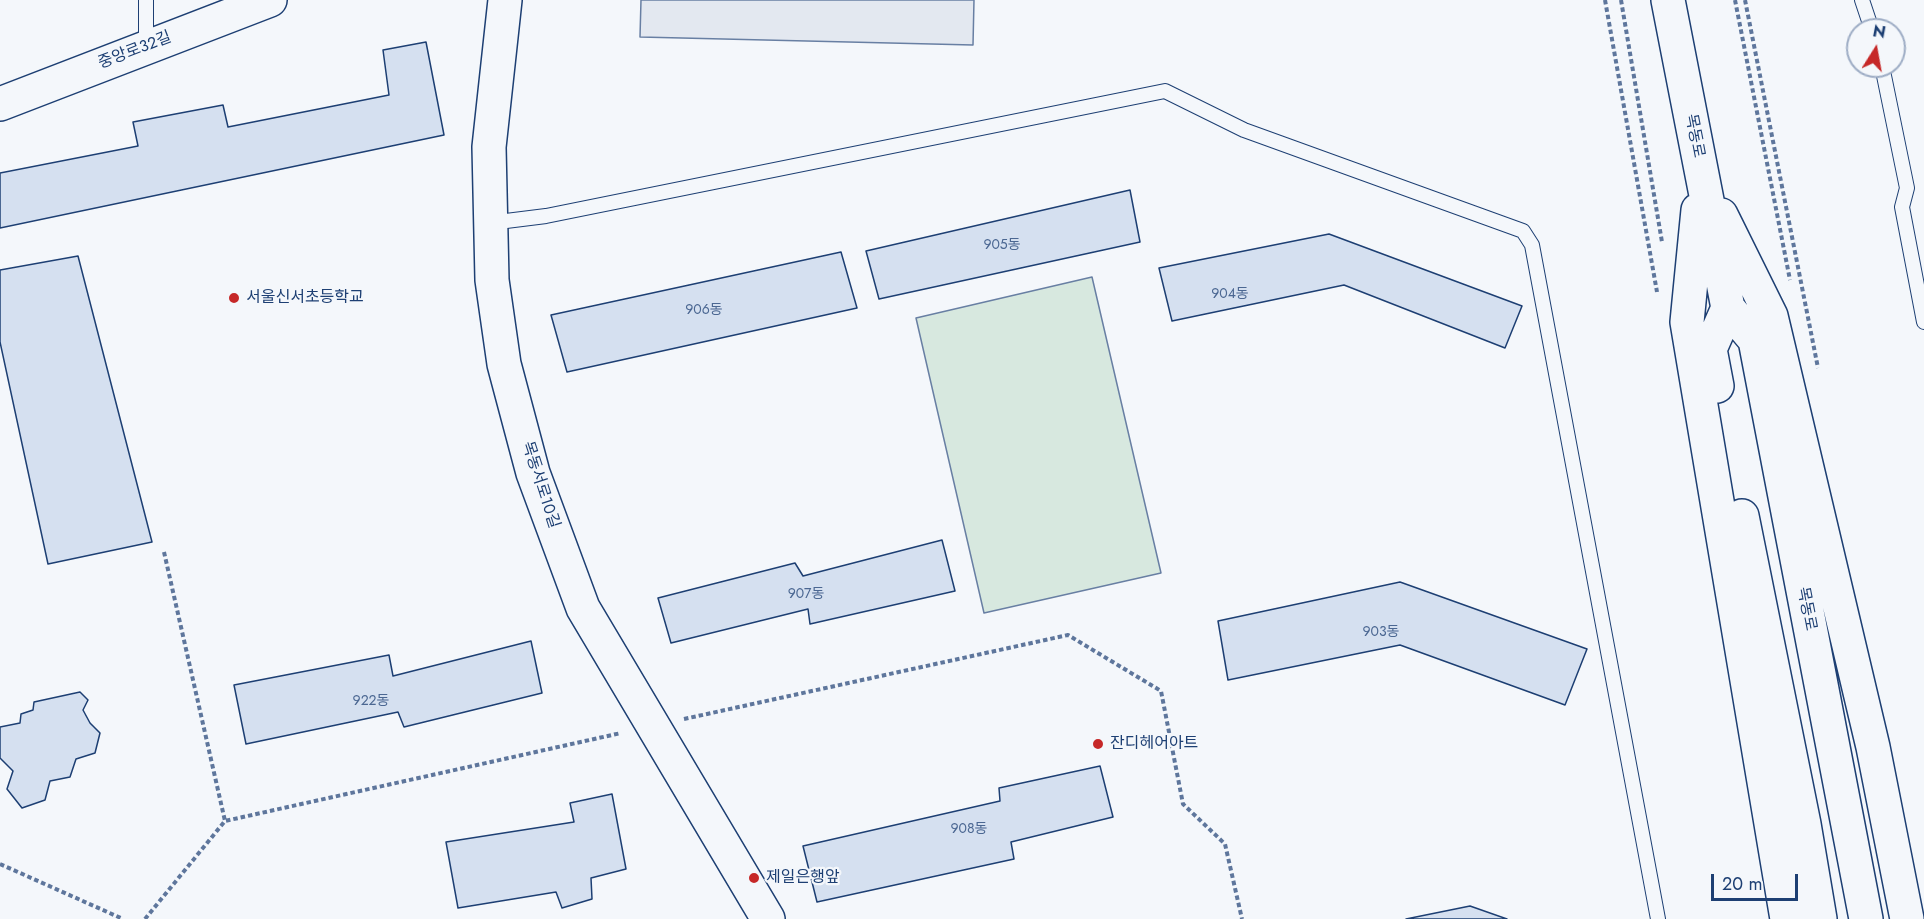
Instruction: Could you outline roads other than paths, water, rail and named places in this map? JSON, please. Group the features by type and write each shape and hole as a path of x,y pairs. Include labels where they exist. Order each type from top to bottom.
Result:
{"main road":[{"name":"목동서로10길","path":"505,0 489,147 492,280 504,364 533,473 583,608 768,919"},
{"name":"목동로","path":"1668,0 1728,308 1755,339 1866,919"},
{"name":"중앙로32길","path":"0,104 267,1"},
{"path":"1701,176 1687,322 1787,919"},
{"path":"1701,176 1771,316 1873,747 1907,919"},
{"path":"1728,308 1710,349 1759,607 1804,824 1820,919"}],"lane":[{"path":"146,0 146,47"},
{"path":"1862,0 1868,18"},
{"path":"1884,78 1907,188 1902,207 1924,322"},
{"path":"489,223 558,214 1165,91 1244,130 1523,231 1532,245 1659,919"}],"place":[{"name":"서울신서초등학교","path":"234,298"},
{"name":"잔디헤어아트","path":"1098,744"},
{"name":"제일은행앞","path":"754,878"}]}
